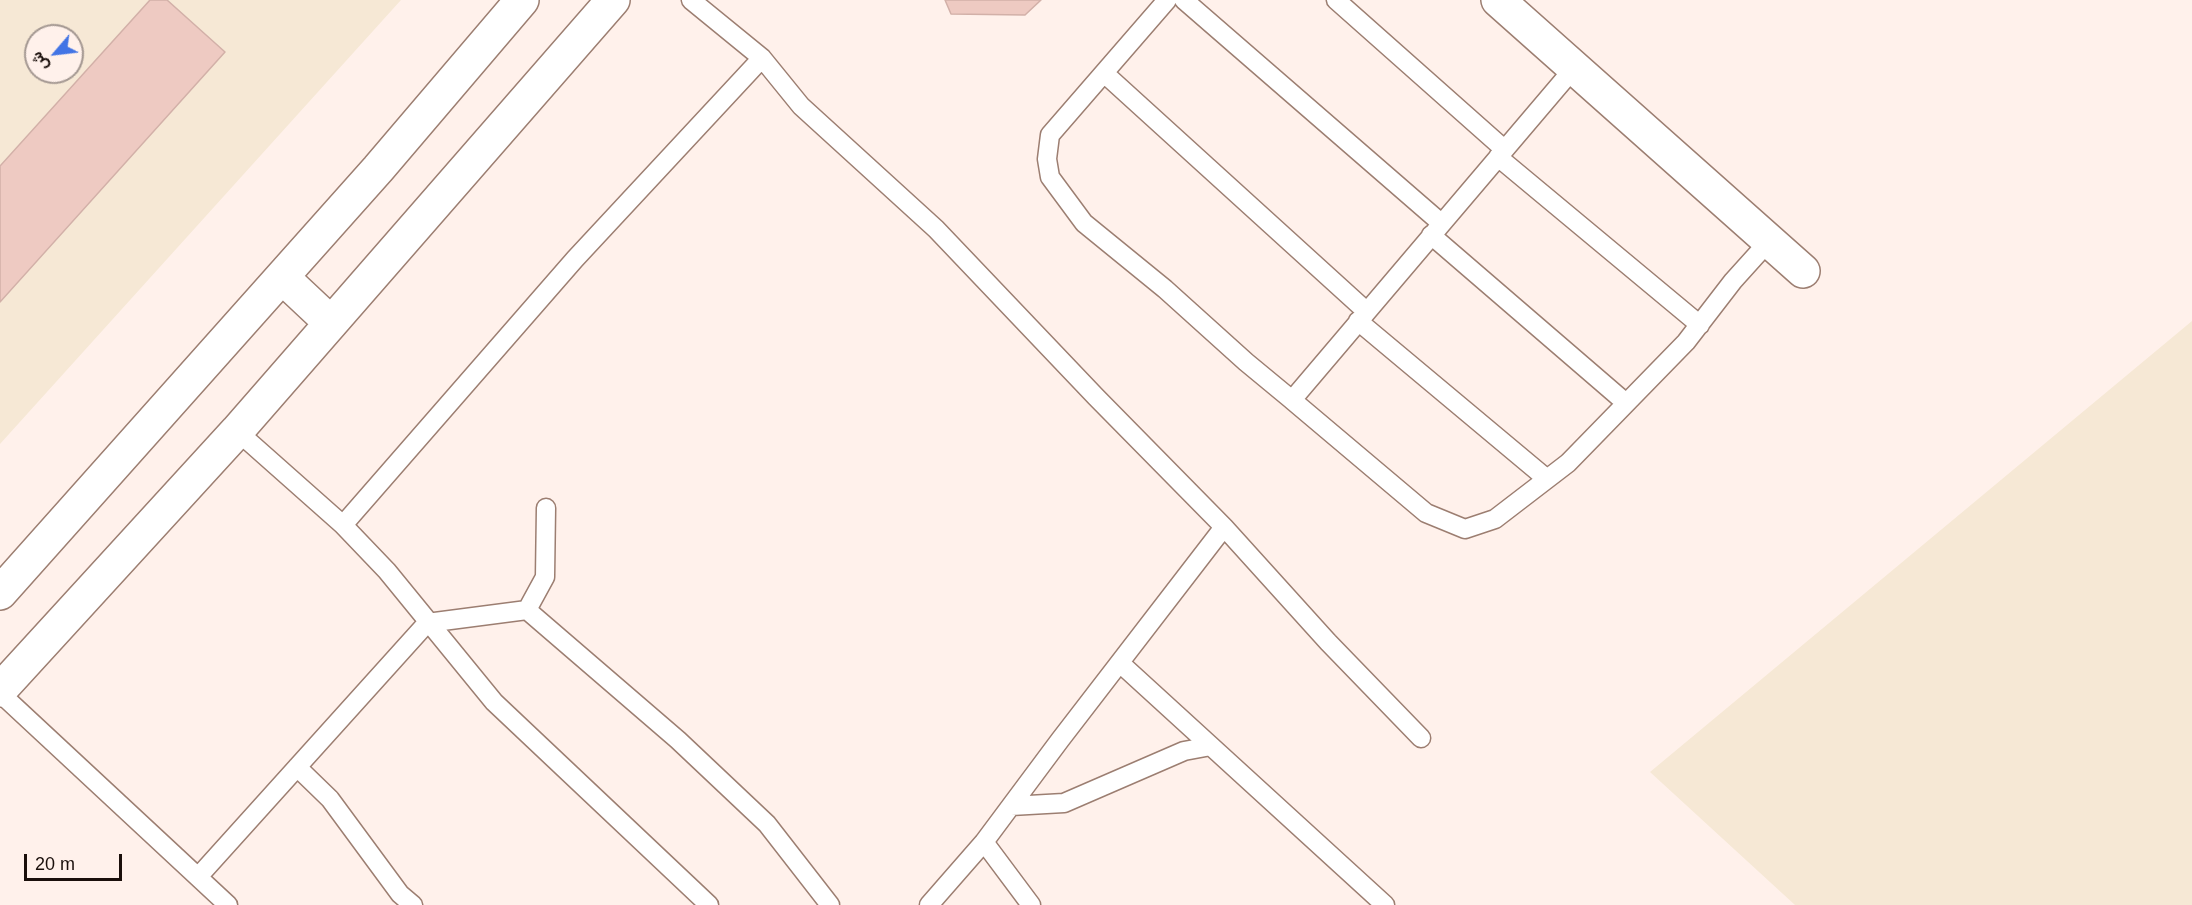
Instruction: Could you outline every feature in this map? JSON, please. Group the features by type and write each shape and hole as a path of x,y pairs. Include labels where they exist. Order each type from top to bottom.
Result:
{"street":[{"path":"0,593 378,170 522,0"},
{"path":"0,692 237,431 613,0"},
{"path":"1498,0 1803,271"},
{"path":"282,277 332,322"}],"lane":[{"path":"691,0 762,58 801,106 936,229 1224,528 1328,642 1421,738"},
{"path":"1167,0 1050,135 1047,159 1050,177 1084,223 1165,289 1246,362 1426,513 1465,529 1495,519 1568,463 1686,342 1733,281 1770,240"},
{"path":"1184,0 1626,404"},
{"path":"1336,0 1501,153 1700,325"},
{"path":"343,525 575,259 762,58"},
{"path":"1293,400 1574,68"},
{"path":"1104,73 1362,316 1547,479"},
{"path":"237,431 343,525 387,571 494,702 709,905"},
{"path":"527,610 545,577 546,508"},
{"path":"929,905 984,842 1224,528"},
{"path":"198,877 428,623 527,610 678,740 760,817 830,905"},
{"path":"1120,663 1385,905"},
{"path":"0,692 228,905"},
{"path":"1011,806 1064,803 1184,751 1210,746"},
{"path":"297,767 330,799 400,894 413,905"},
{"path":"984,842 1031,905"}],"shaded area":[{"path":"0,0 401,0 0,444"},
{"path":"2192,321 2192,905 1795,905 1650,772"}],"building":[{"path":"150,0 167,0 225,52 0,302 0,166 74,84 84,84 84,73"},
{"path":"945,0 1041,0 1025,15 951,14"}]}
